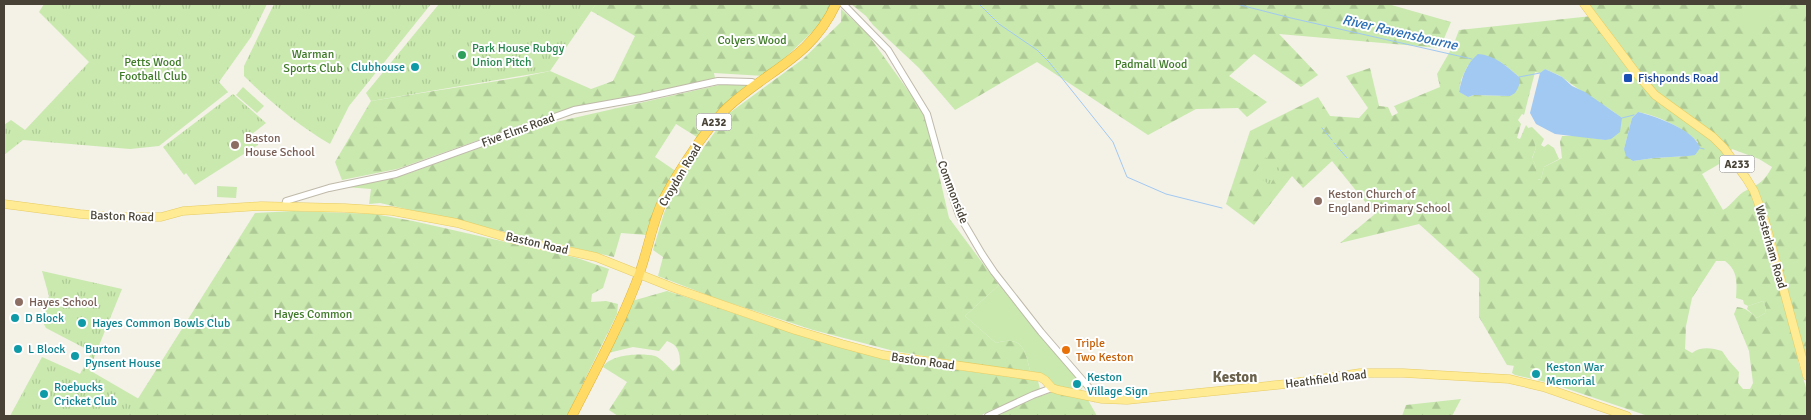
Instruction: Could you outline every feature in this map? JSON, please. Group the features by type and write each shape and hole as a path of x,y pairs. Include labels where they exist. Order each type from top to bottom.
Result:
{"highway":[{"name":"Croydon Road","path":"572,416 602,357 639,274 660,208 683,166 719,116 734,101 786,65 807,46 825,25 836,4"}],"main road":[{"name":"Westerham Road","path":"1584,4 1655,94 1714,137 1754,191 1766,221 1807,376"},
{"name":"Baston Road","path":"4,204 80,214 161,217 194,210 285,206 367,209 406,213 596,257 674,288 795,330 842,344 906,359 1040,377 1052,388"},
{"name":"Heathfield Road","path":"1052,388 1094,398 1138,400 1286,384 1360,373 1403,373 1509,379 1543,387 1627,416"}],"street":[{"name":"Commonside","path":"843,4 888,50 927,114 958,215 982,254 1035,325 1092,391 1094,398"},
{"name":"Five Elms Road","path":"285,206 286,201 329,188 396,174 574,110 718,81 754,82 758,84"},
{"path":"1078,394 1084,388 1080,378"},
{"path":"988,416 1052,388"}],"green space":[{"name":"Petts Wood Football Club","path":"44,4 267,4 251,37 219,82 228,92 159,146 130,149 23,140 4,155 4,125 11,120 25,130 89,62 39,12"},
{"name":"Warman Sports Club","path":"274,4 431,4 349,106 330,144 285,113 244,76 244,66"},
{"path":"439,4 596,4 550,71 371,101 366,93"},
{"name":"Colyers Wood","path":"596,4 831,4 827,18 766,76 714,73 715,78 544,117 397,169 342,180 335,162 371,101 550,71 591,89 613,81 635,36 591,11"},
{"name":"Padmall Wood","path":"851,4 1388,4 1451,22 1440,48 1279,34 1318,75 1301,87 1254,54 1229,76 1267,102 1247,117 1238,108 1196,109 1148,135 1037,62 955,110 919,68 873,25 866,16"},
{"path":"1585,4 1746,4 1735,16 1750,30 1789,4 1807,4 1807,360 1798,361 1807,391 1807,416 1648,416 1550,383 1550,370 1507,365 1479,317 1479,278 1419,224 1340,243 1375,214 1332,161 1303,188 1292,176 1254,225 1226,204 1250,131 1318,97 1330,116 1359,118 1368,108 1346,76 1370,68 1379,106 1388,107 1392,116 1398,113 1394,106 1440,87 1437,74 1453,46 1459,30 1592,16","holes":["1468,65 1505,65 1519,77 1510,96 1474,95 1468,97 1459,92 1461,80","1545,69 1559,75 1621,118 1605,140 1579,136 1562,136 1560,142 1562,158 1544,167 1541,179 1538,180 1532,158 1536,148 1531,132 1526,125 1520,139 1517,138 1521,124 1518,120 1522,114 1524,115 1535,72 1540,73","1638,112 1654,116 1678,127 1698,142 1688,156 1633,161 1624,149 1632,118","1732,149 1759,159 1772,167 1761,182 1742,193 1723,210 1702,174 1726,160","1716,261 1725,261 1734,273 1736,298 1743,300 1744,304 1748,306 1763,301 1766,308 1765,313 1757,318 1748,311 1737,307 1734,314 1749,351 1753,383 1750,389 1743,389 1738,383 1739,372 1722,351 1703,348 1692,353 1685,349 1686,326 1692,298"]},
{"path":"1746,4 1789,4 1750,31 1734,16"},
{"path":"841,9 866,32 925,114 949,218 999,285 965,316 996,343 1012,341 1018,343 1025,352 1031,374 894,351 813,330 715,298 658,276 663,257 653,250 664,213 685,173 728,114 803,59 841,22"},
{"path":"719,85 753,85 700,139 676,124 655,157 677,172 646,235 621,233 614,257 380,203 369,204 371,189 346,187 407,174 538,126"},
{"path":"243,87 264,106 257,113 236,95"},
{"path":"233,94 266,123 252,134 258,145 195,185 186,173 184,175 163,147"},
{"path":"1532,127 1544,139 1541,145 1544,147 1548,144 1554,148 1559,159 1544,167 1541,179 1537,180 1535,164 1532,159 1536,148 1528,128"},
{"path":"1265,157 1280,168 1270,185 1254,174"},
{"path":"217,186 237,187 236,198 217,197"},
{"name":"Hayes Common","path":"294,211 374,214 413,221 577,258 609,269 603,288 592,294 591,302 606,301 618,304 617,314 567,416 127,416 255,213"},
{"path":"42,271 122,289 89,370 139,399 127,416 10,416 42,357 80,374 92,352 46,328 41,319 49,296"},
{"path":"999,285 1083,386 1082,389 1078,391 1055,385 1050,379 1031,374 1025,352 1018,343 1005,341 996,343 965,316"},
{"path":"667,291 805,337 873,356 963,371 1031,379 1038,381 1040,389 979,416 618,416 609,410 627,382 603,367 607,363 619,357 642,355 657,357 673,371 680,364 678,350 667,341 659,351 633,347 608,353 632,301"},
{"path":"1763,301 1766,308 1765,313 1757,318 1747,309 1748,306"},
{"path":"1514,365 1550,370 1550,383 1515,375 1512,373"},
{"path":"1052,392 1088,400 1097,416 995,416 1027,401"},
{"path":"1461,399 1452,416 1402,416 1406,405"}],"water":[{"path":"1478,54 1495,59 1519,77 1520,82 1515,93 1510,96 1474,95 1468,97 1459,92 1465,71"},
{"path":"1545,69 1562,77 1572,86 1585,92 1622,118 1620,132 1611,139 1605,140 1555,134 1536,124 1530,113 1540,73"},
{"path":"1638,112 1664,120 1683,130 1697,141 1700,148 1695,155 1633,161 1626,156 1624,149 1632,118"}],"waterway":[{"path":"979,4 999,24 1037,50 1049,62 1113,142 1127,177 1166,194 1222,208"},
{"name":"River Ravensbourne","path":"1236,4 1472,59"},
{"path":"1519,77 1540,73"},
{"path":"1622,118 1634,115"},
{"path":"1322,128 1332,140"},
{"path":"1334,143 1347,158"},
{"path":"1700,148 1704,149"}],"place":[{"name":"Park House Rubgy Union Pitch","path":"462,55"},
{"name":"Clubhouse","path":"415,67"},
{"name":"Fishponds Road","path":"1628,78"},
{"name":"Baston House School","path":"235,145"},
{"name":"Keston Church of England Primary School","path":"1318,201"},
{"name":"Hayes School","path":"19,302"},
{"name":"D Block","path":"15,318"},
{"name":"Hayes Common Bowls Club","path":"82,323"},
{"name":"L Block","path":"18,349"},
{"name":"Triple Two Keston","path":"1066,350"},
{"name":"Burton Pynsent House","path":"75,356"},
{"name":"Keston War Memorial","path":"1536,374"},
{"name":"Keston Village Sign","path":"1077,384"},
{"name":"Roebucks Cricket Club","path":"44,394"}],"district":[{"name":"Keston","path":"1235,377"}]}
